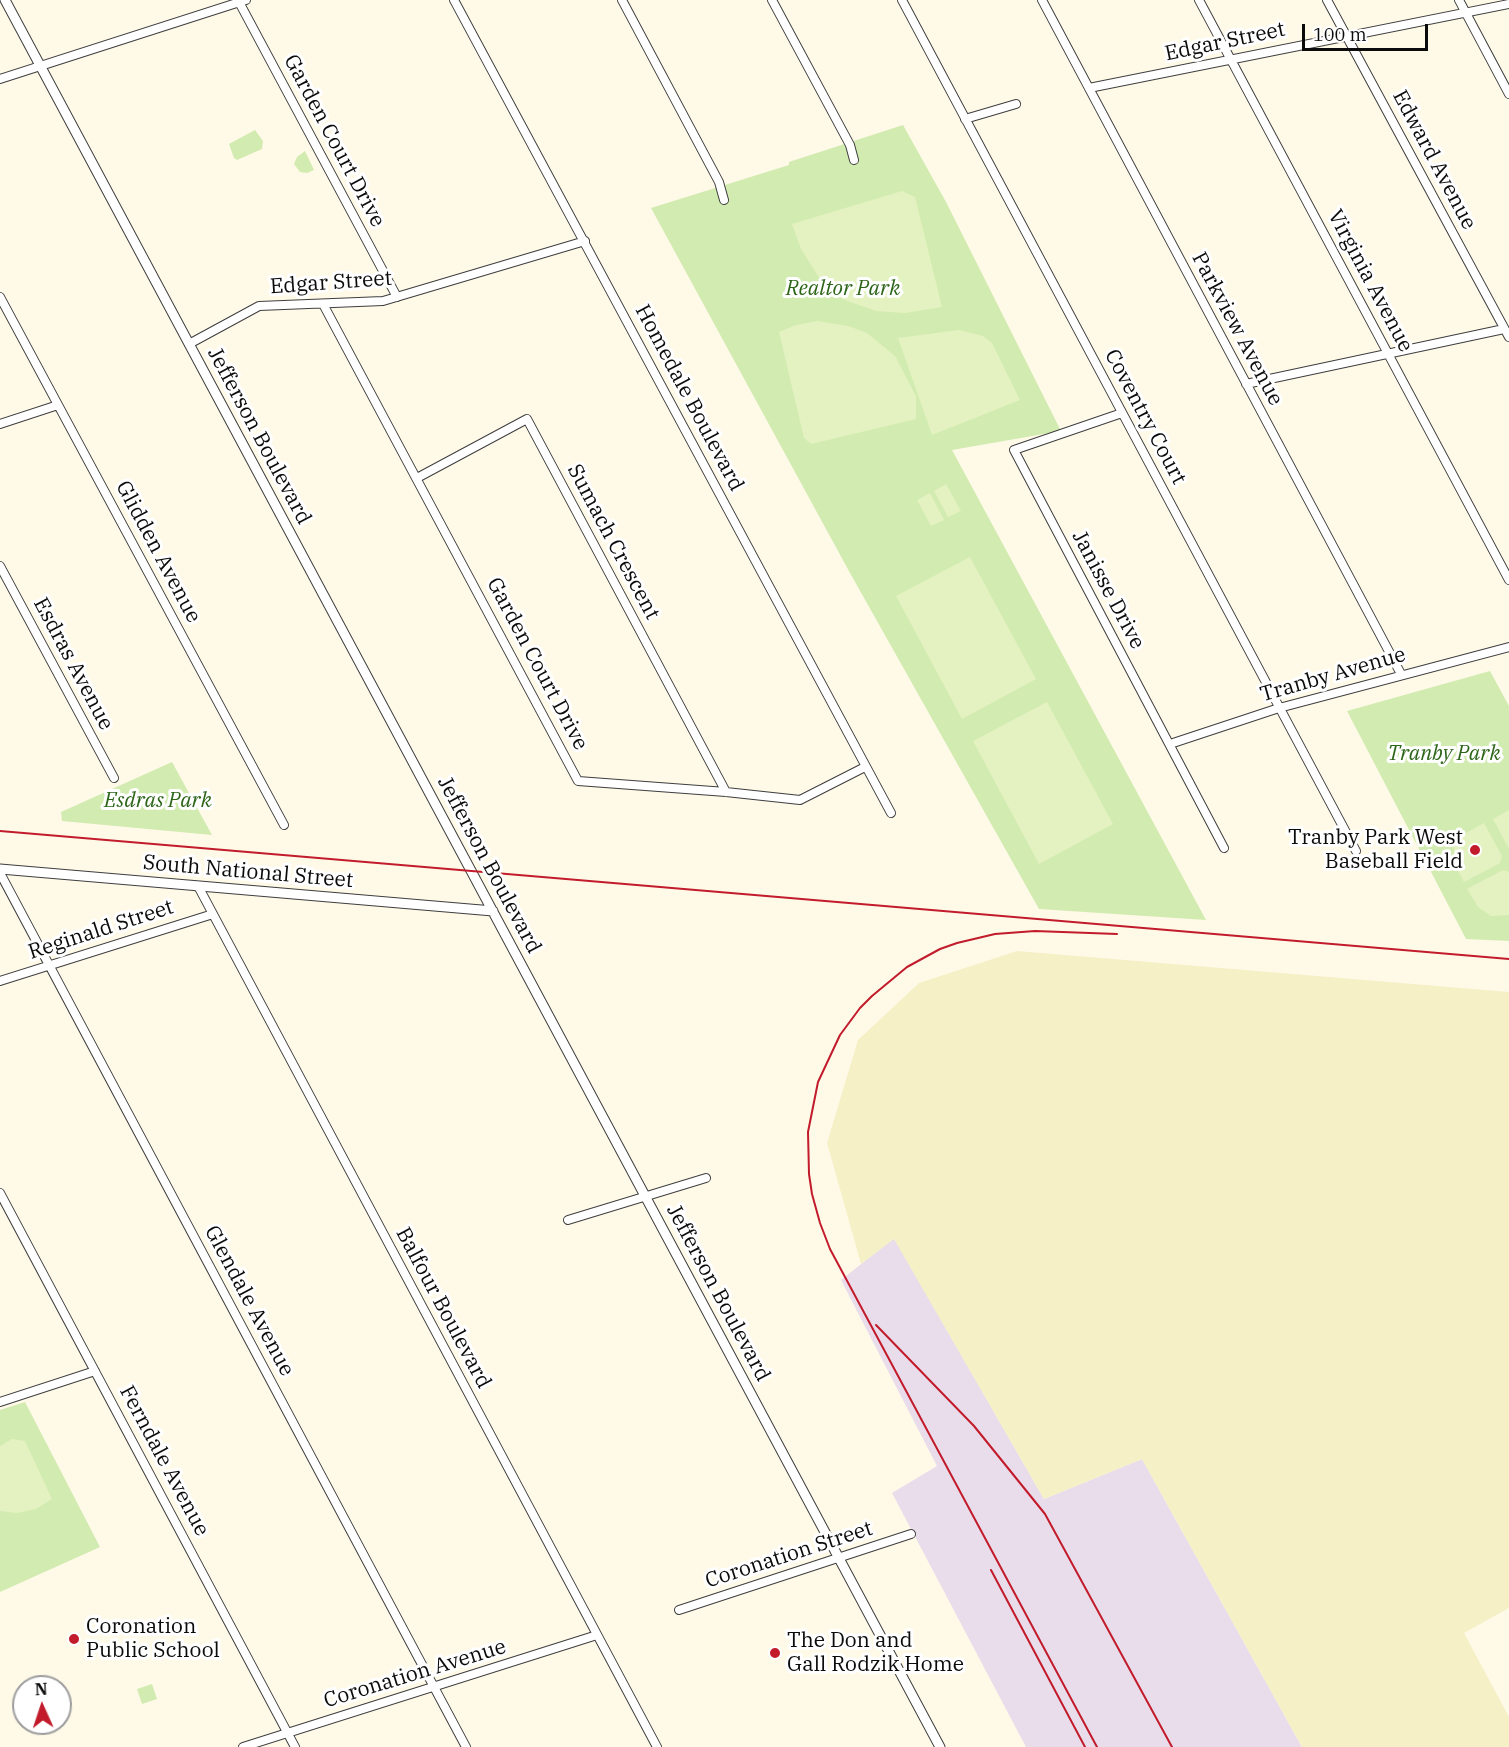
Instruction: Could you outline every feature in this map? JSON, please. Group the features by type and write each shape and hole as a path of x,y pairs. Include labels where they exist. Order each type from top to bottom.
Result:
{"street":[{"name":"Jefferson Boulevard","path":"5,0 940,1747"},
{"name":"Homedale Boulevard","path":"454,0 891,813"},
{"path":"622,0 719,182 724,200"},
{"path":"772,0 849,144 854,160"},
{"name":"Coventry Court","path":"903,0 1356,852"},
{"name":"Parkview Avenue","path":"1042,0 1401,674"},
{"name":"Virginia Avenue","path":"1199,0 1509,580"},
{"name":"Edward Avenue","path":"1327,0 1509,338"},
{"path":"1459,0 1509,94"},
{"path":"0,79 242,1"},
{"name":"Garden Court Drive","path":"242,1 397,297"},
{"name":"Edgar Street","path":"1089,88 1509,4"},
{"path":"965,119 1016,104"},
{"name":"Edgar Street","path":"189,344 259,306 383,301 585,241"},
{"name":"Glidden Avenue","path":"0,297 284,825"},
{"name":"Garden Court Drive","path":"323,304 578,781 800,800 865,767"},
{"path":"1246,384 1504,328"},
{"path":"0,424 58,405"},
{"name":"Janisse Drive","path":"1122,413 1014,450 1224,848"},
{"name":"Sumach Crescent","path":"417,478 527,419 726,792"},
{"name":"Esdras Avenue","path":"0,566 114,778"},
{"name":"Tranby Avenue","path":"1170,744 1279,708 1509,647"},
{"name":"South National Street","path":"0,869 493,911"},
{"name":"Glendale Avenue","path":"0,873 466,1747"},
{"name":"Balfour Boulevard","path":"198,886 657,1747"},
{"name":"Reginald Street","path":"0,981 213,914"},
{"path":"568,1220 706,1178"},
{"name":"Ferndale Avenue","path":"0,1193 295,1747"},
{"path":"0,1402 95,1371"},
{"name":"Coronation Street","path":"679,1611 911,1534"},
{"name":"Coronation Avenue","path":"243,1747 597,1635"}],"shaded area":[{"path":"1017,951 1509,992 1509,1608 1464,1633 1509,1717 1509,1747 1302,1747 1142,1459 1044,1499 894,1239 861,1264 827,1143 858,1040 919,983"},
{"path":"894,1238 1044,1499 1142,1459 1302,1747 1026,1747 892,1493 937,1466 841,1280"}],"green space":[{"name":"Realtor Park","path":"903,125 946,202 1061,431 952,450 1206,920 1039,909 850,573 651,208 789,165 789,162"},
{"path":"255,130 263,141 262,149 237,160 234,158 229,144"},
{"path":"305,151 314,170 307,173 300,172 294,164 297,157"},
{"path":"902,191 915,197 942,307 905,313 876,311 842,299 818,276 801,249 792,224"},
{"path":"817,321 848,326 867,333 895,356 916,396 916,419 811,444 804,438 779,332 796,325"},
{"path":"959,330 983,336 992,343 1020,400 932,435 898,338"},
{"path":"946,484 961,511 948,517 934,491"},
{"path":"930,493 944,520 931,526 917,500"},
{"path":"970,557 1036,679 962,719 896,596"},
{"name":"Tranby Park","path":"1490,671 1509,706 1509,941 1466,939 1347,711"},
{"path":"1047,702 1113,824 1039,864 973,741"},
{"name":"Esdras Park","path":"172,762 212,835 62,821 61,812"},
{"path":"1509,810 1509,849 1493,819"},
{"path":"1484,823 1502,856 1500,863 1464,882 1454,863 1454,847 1464,834"},
{"path":"1503,870 1509,872 1509,915 1491,916 1478,907 1467,889"},
{"path":"25,1402 100,1547 0,1592 0,1410"},
{"path":"12,1439 25,1441 52,1499 36,1509 17,1513 0,1511 0,1446"},
{"path":"152,1684 157,1699 142,1704 137,1689"}],"railway":[{"path":"0,831 1509,959"},
{"path":"1097,1747 830,1249 812,1194 808,1132 818,1082 840,1035 860,1008 907,967 940,949 995,934 1035,931 1117,934"},
{"path":"876,1325 974,1426 1045,1514 1172,1747"},
{"path":"991,1570 1085,1747"}],"place":[{"name":"Tranby Park West Baseball Field","path":"1475,850"},
{"name":"Coronation Public School","path":"74,1639"},
{"name":"The Don and Gall Rodzik Home","path":"775,1653"}]}
